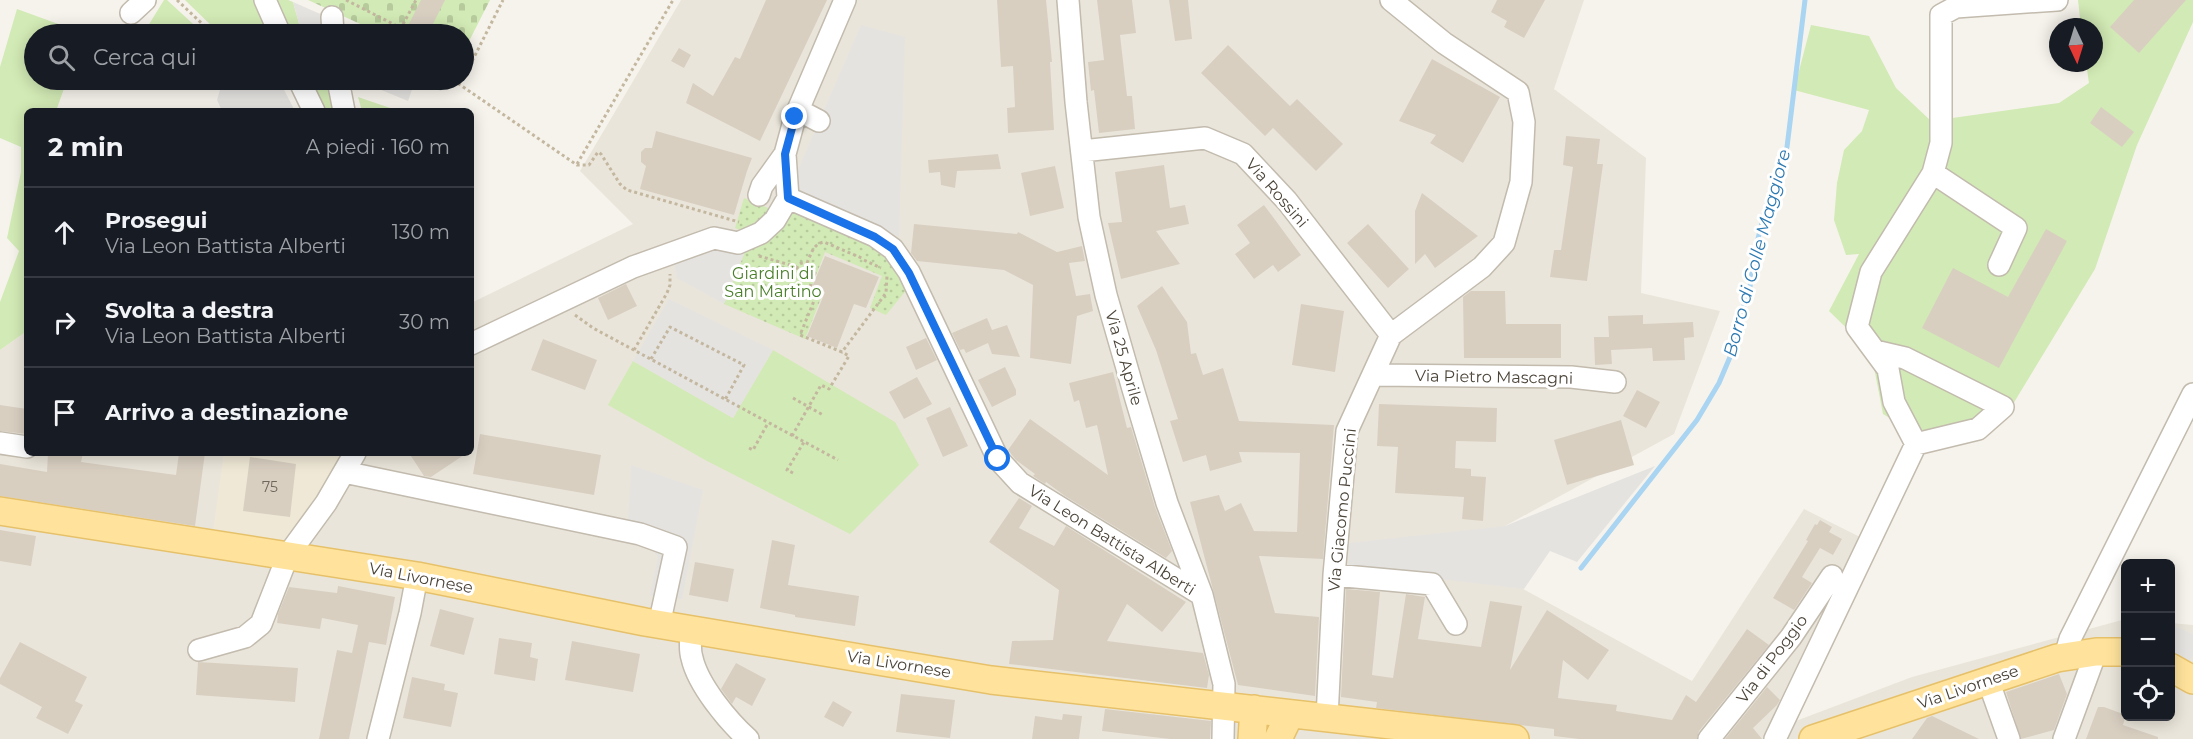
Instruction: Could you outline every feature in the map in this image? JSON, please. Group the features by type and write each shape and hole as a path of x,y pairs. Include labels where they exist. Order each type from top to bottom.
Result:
{"main road":[{"name":"Via Livornese","path":"0,511 417,576 659,625 991,680 1515,739"},
{"name":"Via Livornese","path":"1813,739 2065,656 2121,652"},
{"path":"2175,670 2193,680"},
{"path":"1252,739 1254,709"},
{"path":"1278,739 1290,714"}],"street":[{"path":"265,0 276,24"},
{"path":"759,195 762,186 785,154 798,110 844,0"},
{"name":"Via 25 Aprile","path":"1068,0 1089,217 1106,295 1167,503 1202,595 1224,684 1223,739"},
{"name":"Via Giacomo Puccini","path":"1328,718 1334,575 1347,431 1391,335 1482,267 1504,243 1521,182 1524,122 1518,92 1444,43 1391,0"},
{"path":"1916,444 1894,402 1888,369 1857,327 1871,272 1933,173 1941,143 1941,15 1956,7 2057,0"},
{"path":"304,90 313,108"},
{"path":"340,90 343,108"},
{"path":"798,110 819,121"},
{"name":"Via Rossini","path":"1082,151 1205,138 1243,154 1287,201 1391,335"},
{"path":"474,343 633,267 714,238 738,243 761,233 775,220 788,198 785,154"},
{"path":"1933,173 2016,228 1999,265"},
{"name":"Via Leon Battista Alberti","path":"788,198 875,237 893,249 909,273 998,459 1020,483 1202,595"},
{"path":"1875,351 1905,358 2003,407 1978,429 1916,444"},
{"name":"Via Pietro Mascagni","path":"1373,375 1571,377 1615,382"},
{"path":"2065,656 2070,639 2193,394"},
{"path":"0,443 24,447"},
{"path":"1775,739 1916,444"},
{"path":"199,650 245,637 261,624 288,555 326,503 352,456"},
{"path":"344,472 640,534 676,547 659,625"},
{"path":"1334,575 1432,584 1456,624"},
{"path":"378,739 410,613 417,576"},
{"name":"Via di Poggio","path":"1709,739 1791,637 1832,576"},
{"path":"691,630 692,661 703,683 732,724 748,739"},
{"path":"2064,739 2096,652"},
{"path":"1988,680 2009,739"}],"path":[{"path":"177,0 202,24"},
{"path":"346,0 393,24"},
{"path":"403,24 416,0"},
{"path":"474,57 503,0"},
{"path":"577,165 673,0"},
{"path":"468,90 577,165 589,165 598,152 602,154 620,184 627,190 741,222"},
{"path":"864,260 875,237"},
{"path":"809,271 807,263 813,249 819,243 824,242 881,268 886,274 888,280 886,292 842,352"},
{"path":"807,263 799,264 797,271 803,275 809,271"},
{"path":"634,350 667,293 670,285 670,269"},
{"path":"792,436 821,385 829,389 849,356 800,335 816,296 808,292 815,273 809,271"},
{"path":"562,300 576,316 593,328 838,460"},
{"path":"651,360 670,327 744,365 725,400"},
{"path":"793,398 823,415"},
{"path":"749,448 753,450 768,423"},
{"path":"793,473 787,470 804,441"}],"shaded area":[{"path":"681,0 1584,0 1554,89 1646,158 1641,293 1720,311 1674,434 1505,526 1479,565 1692,681 1804,509 1864,539 1772,730 1912,677 2121,620 2121,721 2175,721 2175,623 2193,625 2193,739 0,739 0,350 24,333 24,456 474,456 474,302 633,224 580,171"},
{"path":"293,2 343,24 299,24"},
{"path":"861,25 905,37 899,237 799,193 797,172"},
{"path":"220,90 284,90 293,108 221,108 217,100"},
{"path":"381,90 412,90 408,101"},
{"path":"716,245 746,249 724,304 677,278 674,261"},
{"path":"669,299 773,350 733,418 633,361"},
{"path":"224,456 345,456 314,514 282,542 213,531"},
{"path":"631,465 703,490 682,599 650,596 658,557 628,522"},
{"path":"1655,466 1577,562 1550,551 1524,589 1348,568 1349,543 1505,526"},
{"path":"2175,627 2193,634 2193,655 2183,673 2175,669"}],"green space":[{"path":"164,0 167,0 193,24 149,24"},
{"path":"185,0 258,0 269,24 210,24"},
{"path":"271,0 293,2 299,24 283,24"},
{"path":"308,0 490,0 474,31 474,24 360,24"},
{"path":"2078,0 2193,0 2193,22 2137,145 2095,269 2010,409 1939,448 1883,414 1871,352 1829,311 1859,254 1846,255 1834,220 1837,183 1844,150 1862,131 1869,110 1794,90 1811,25 1869,36 1896,88 1931,121 2059,103 2089,83 2087,72 2103,72 2103,18 2080,18"},
{"path":"17,9 58,24 24,24 24,90 63,90 57,108 24,108 24,333 0,350 0,302 19,251 7,238 21,172 21,147 0,138 0,67"},
{"path":"314,90 336,90 340,108 322,108"},
{"path":"358,97 390,108 361,108"},
{"path":"744,198 773,210 745,232 735,228"},
{"name":"Giardini di San Martino","path":"794,210 891,255 908,288 886,315 870,308 882,276 825,252 811,288 823,293 805,339 724,304 746,249 774,237"},
{"path":"773,350 895,422 919,465 850,534 707,461 608,405 633,361 733,418"}],"building":[{"path":"421,0 445,0 433,24 409,24"},
{"path":"766,0 827,0 760,141 686,103 693,83 713,96 735,57 740,59"},
{"path":"997,0 1046,0 1052,62 1050,62 1054,130 1008,133 1007,108 1015,107 1013,66 1001,67"},
{"path":"1097,0 1132,0 1136,33 1120,35 1127,96 1132,96 1135,129 1099,133 1088,62 1104,60"},
{"path":"1169,0 1188,0 1192,39 1175,41"},
{"path":"1497,0 1545,0 1524,38 1504,27 1507,21 1491,12"},
{"path":"2134,0 2186,0 2139,53 2110,27"},
{"path":"1228,45 1290,106 1297,99 1343,144 1316,171 1273,128 1265,136 1201,73"},
{"path":"679,48 691,55 684,68 671,61"},
{"path":"1432,59 1500,97 1463,163 1430,143 1436,135 1399,121"},
{"path":"2101,107 2134,132 2122,147 2090,123"},
{"path":"656,131 752,158 734,215 640,189 646,166 641,162 641,152 645,148 652,148"},
{"path":"1566,136 1600,139 1597,164 1603,164 1587,281 1550,277 1554,250 1561,250 1573,167 1563,165"},
{"path":"998,154 1001,169 957,171 955,188 941,185 940,172 929,173 928,160"},
{"path":"1164,165 1170,208 1185,205 1189,224 1156,231 1180,264 1121,279 1108,223 1122,222 1115,172"},
{"path":"1055,166 1064,208 1030,216 1021,173"},
{"path":"1422,193 1478,236 1435,268 1425,254 1415,264 1415,211"},
{"path":"1264,205 1301,255 1278,272 1273,265 1254,279 1235,254 1250,243 1237,225"},
{"path":"914,224 1017,234 1018,232 1057,252 1082,246 1085,261 1069,263 1076,296 1090,294 1093,311 1077,316 1071,364 1030,358 1033,285 1004,270 917,261 911,253"},
{"path":"1368,224 1409,269 1388,288 1347,243"},
{"path":"2046,229 2067,241 1999,368 1922,328 1953,268 2008,297"},
{"path":"825,256 879,277 866,308 854,304 837,348 807,336 825,292 812,287"},
{"path":"626,284 637,306 608,320 598,298"},
{"path":"1162,286 1187,322 1191,354 1196,353 1203,375 1223,368 1239,421 1334,425 1323,559 1259,556 1275,613 1319,617 1315,696 1238,685 1190,502 1219,495 1225,511 1241,503 1254,531 1297,532 1300,453 1239,452 1242,462 1210,471 1206,455 1183,462 1170,421 1178,419 1156,350 1137,306"},
{"path":"1471,291 1505,291 1506,324 1561,324 1561,358 1464,358 1463,297"},
{"path":"1301,304 1344,311 1335,372 1292,365"},
{"path":"1643,315 1643,324 1693,322 1694,337 1684,338 1685,360 1653,361 1652,348 1611,350 1612,364 1595,365 1594,337 1609,337 1608,316"},
{"path":"987,318 992,330 1007,325 1020,357 992,354 988,343 966,353 964,349 960,350 952,333"},
{"path":"926,338 937,360 916,370 906,347"},
{"path":"543,339 597,360 585,390 531,370"},
{"path":"1005,367 1016,390 1016,395 992,407 978,380"},
{"path":"1113,372 1127,428 1131,427 1155,507 1172,551 1166,558 1033,476 1035,474 1016,460 1008,450 1030,419 1108,475 1097,425 1086,428 1079,400 1074,402 1069,383"},
{"path":"917,377 932,404 904,419 889,392"},
{"path":"1637,390 1660,402 1646,428 1623,416"},
{"path":"1379,404 1497,408 1496,442 1456,441 1455,468 1471,469 1471,476 1486,477 1483,521 1462,519 1464,497 1395,493 1398,447 1377,446"},
{"path":"0,405 24,409 24,434 0,431"},
{"path":"950,407 968,446 943,457 926,418"},
{"path":"1621,420 1634,465 1567,485 1554,440"},
{"path":"480,434 601,455 594,495 473,474"},
{"path":"48,456 82,456 81,462 176,475 179,456 205,456 195,526 0,496 0,464 47,472"},
{"path":"411,456 462,456 431,477 424,476"},
{"path":"250,457 296,464 290,517 243,511"},
{"path":"1019,498 1032,506 1019,528 1054,546 1066,526 1186,602 1162,632 1127,604 1107,641 1203,653 1209,675 1207,688 1009,664 1012,641 1053,640 1059,590 989,542"},
{"path":"1820,520 1832,527 1829,532 1842,539 1833,555 1820,548 1802,577 1812,583 1794,610 1773,598 1808,541 1806,540 1815,524 1817,525"},
{"path":"0,530 36,536 31,566 0,561"},
{"path":"772,540 795,545 788,585 859,596 855,626 795,617 795,615 760,608"},
{"path":"695,562 734,569 728,602 689,595"},
{"path":"338,586 395,597 386,645 369,642 349,739 319,739 337,650 352,653 358,625 322,618 320,629 277,623 278,614 289,587 337,593"},
{"path":"1346,589 1380,592 1372,675 1393,678 1406,594 1425,597 1418,639 1481,647 1490,601 1522,606 1510,670 1547,610 1609,650 1588,680 1563,660 1558,698 1617,705 1616,711 1672,720 1686,695 1696,702 1747,629 1769,645 1699,731 1697,739 1579,739 1554,736 1554,729 1376,708 1377,702 1341,697"},
{"path":"440,609 474,618 464,655 430,646"},
{"path":"499,638 532,643 530,657 538,659 535,681 494,674"},
{"path":"572,641 640,654 633,692 565,680"},
{"path":"20,642 87,677 75,701 83,705 68,734 36,718 42,707 0,684 0,678"},
{"path":"198,662 298,668 295,702 196,695"},
{"path":"736,663 766,679 752,706 736,697 732,704 721,689"},
{"path":"2059,674 2067,694 2054,730 2021,739 2006,692"},
{"path":"412,677 445,684 444,690 458,693 451,727 403,718"},
{"path":"1767,687 1780,700 1753,728 1762,739 1725,739"},
{"path":"901,694 955,700 950,738 896,732"},
{"path":"833,701 852,712 843,727 824,717"},
{"path":"2098,707 2121,713 2121,721 2124,721 2123,725 2158,737 2158,739 2086,739"},
{"path":"1105,709 1211,721 1210,739 1170,739 1102,731"},
{"path":"1063,714 1082,716 1079,739 1032,739 1035,716 1062,720"},
{"path":"1932,716 1979,739 1912,739 1927,718"}],"waterway":[{"name":"Borro di Colle Maggiore","path":"1581,568 1697,420 1719,383 1730,357 1750,287 1755,251 1765,210 1787,147 1805,0"}],"route":[{"path":"795,117 785,154 788,198 875,237 893,249 909,273 998,459"}]}
